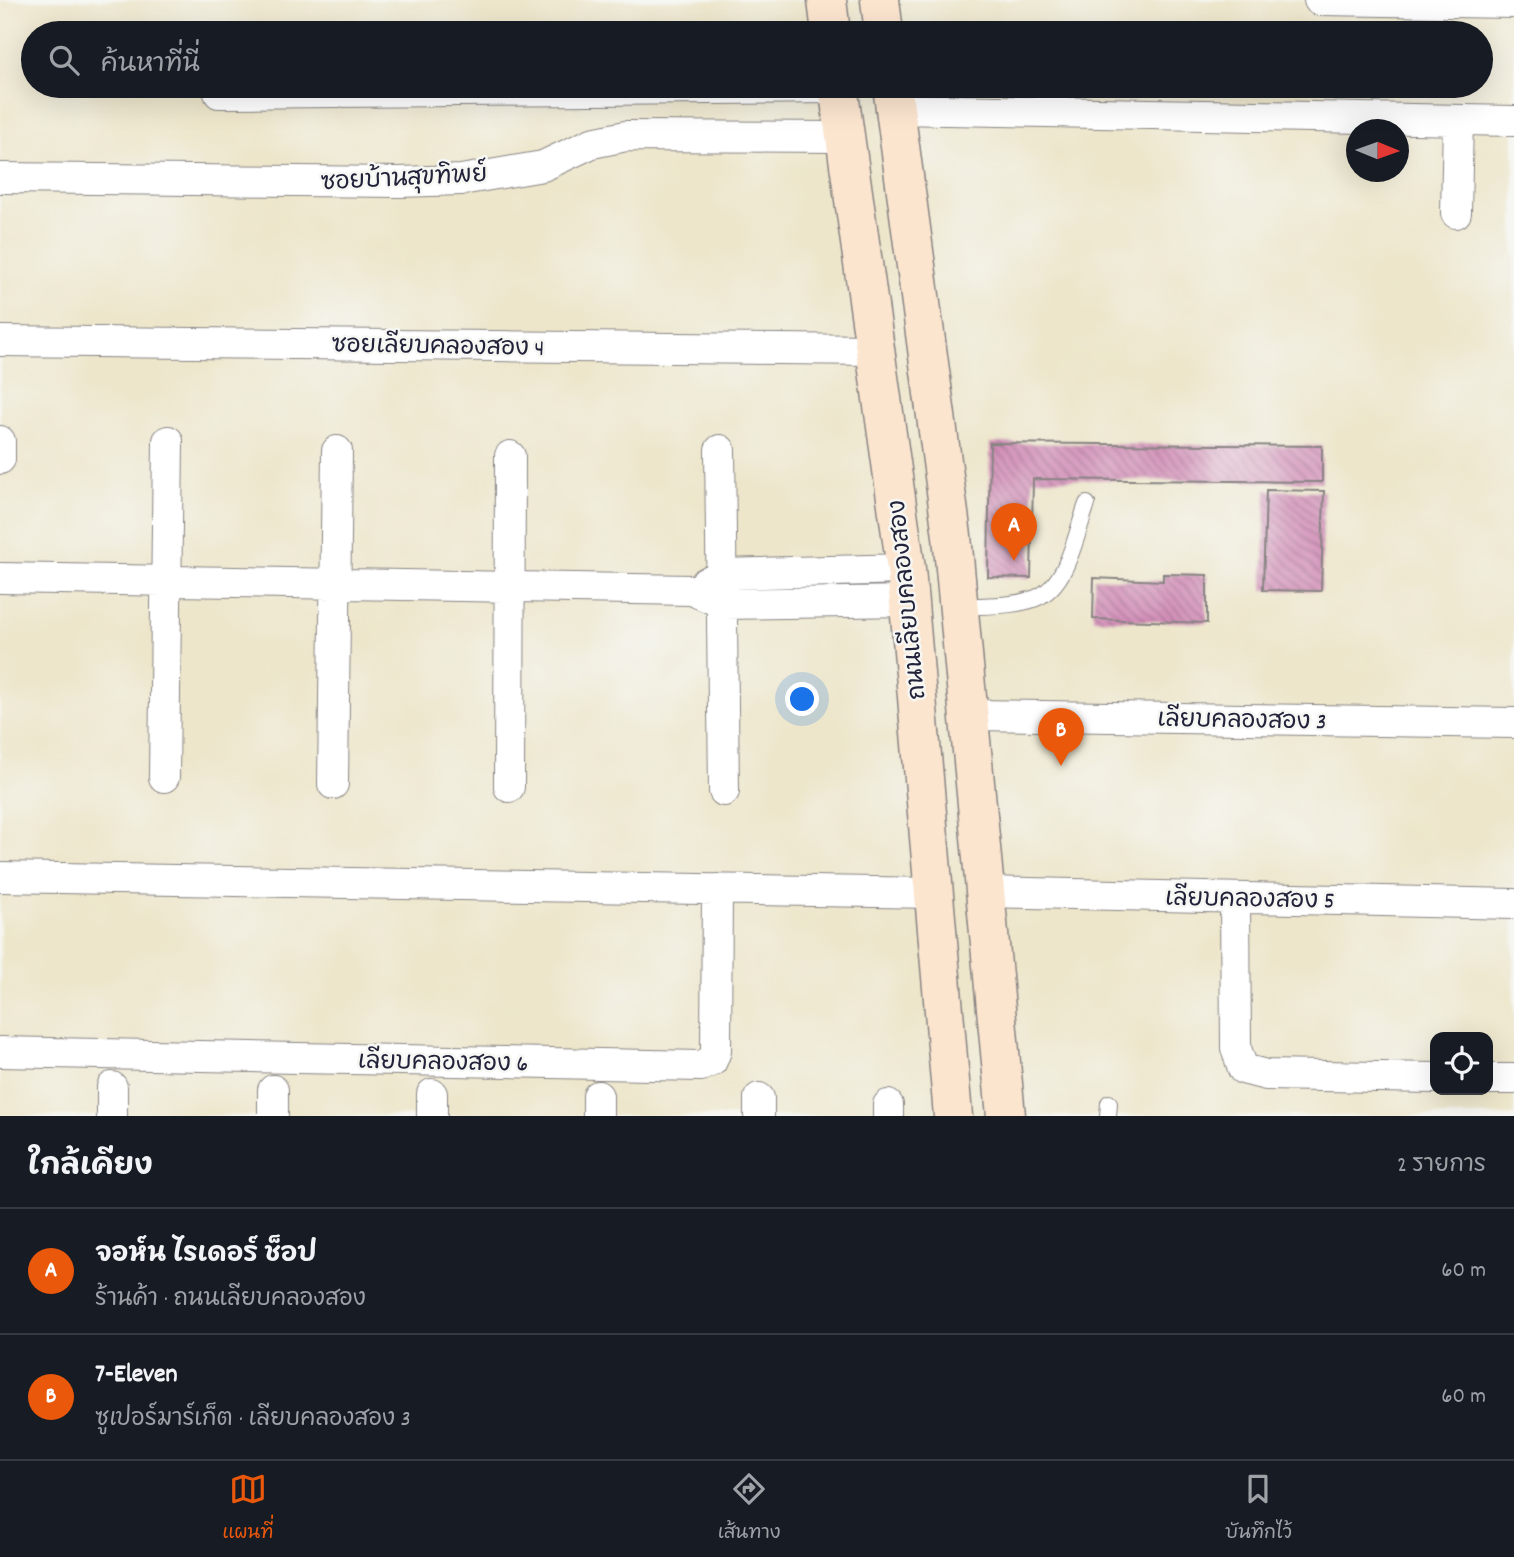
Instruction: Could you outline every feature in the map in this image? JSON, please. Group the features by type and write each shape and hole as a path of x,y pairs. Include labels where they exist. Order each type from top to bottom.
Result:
{"main road":[{"path":"827,0 830,21"},
{"path":"880,0 883,21"},
{"name":"ถนนเลียบคลองสอง","path":"839,98 906,570 953,1116"},
{"path":"893,98 960,607 1006,1116"},
{"path":"906,570 952,536"}],"street":[{"path":"1320,0 1514,3"},
{"path":"918,98 1514,121"},
{"path":"1456,213 1458,120"},
{"name":"ซอยบ้านสุขทิพย์","path":"0,178 399,182 461,180 543,166 592,142 626,136 844,137"},
{"name":"ซอยเลียบคลองสอง 4","path":"0,341 875,350"},
{"path":"0,441 0,460"},
{"path":"164,777 168,441"},
{"path":"333,785 337,450"},
{"path":"720,450 724,604 724,791"},
{"path":"509,787 510,456"},
{"path":"692,590 722,574 906,570"},
{"path":"0,578 692,590 724,604 906,570"},
{"name":"เลียบคลองสอง 3","path":"971,715 1514,723"},
{"path":"0,877 934,893"},
{"name":"เลียบคลองสอง 6","path":"0,1052 701,1066 712,1061 716,1051 717,889"},
{"name":"เลียบคลองสอง 5","path":"986,892 1514,904"},
{"path":"1235,898 1236,1048 1242,1069 1266,1075 1430,1078"},
{"path":"1493,1079 1514,1079"}],"lane":[{"path":"960,607 1017,603 1039,597 1062,574 1087,503"}],"building":[{"path":"990,443 1322,446 1322,482 1033,479 1031,578 988,577"},
{"path":"1266,490 1324,491 1321,591 1263,590"},
{"path":"1163,574 1207,575 1207,623 1093,619 1094,578 1163,581"}],"place":[{"name":"จอห์น ไรเดอร์ ช็อป","path":"1014,561"},
{"name":"7-Eleven","path":"1061,766"}]}
